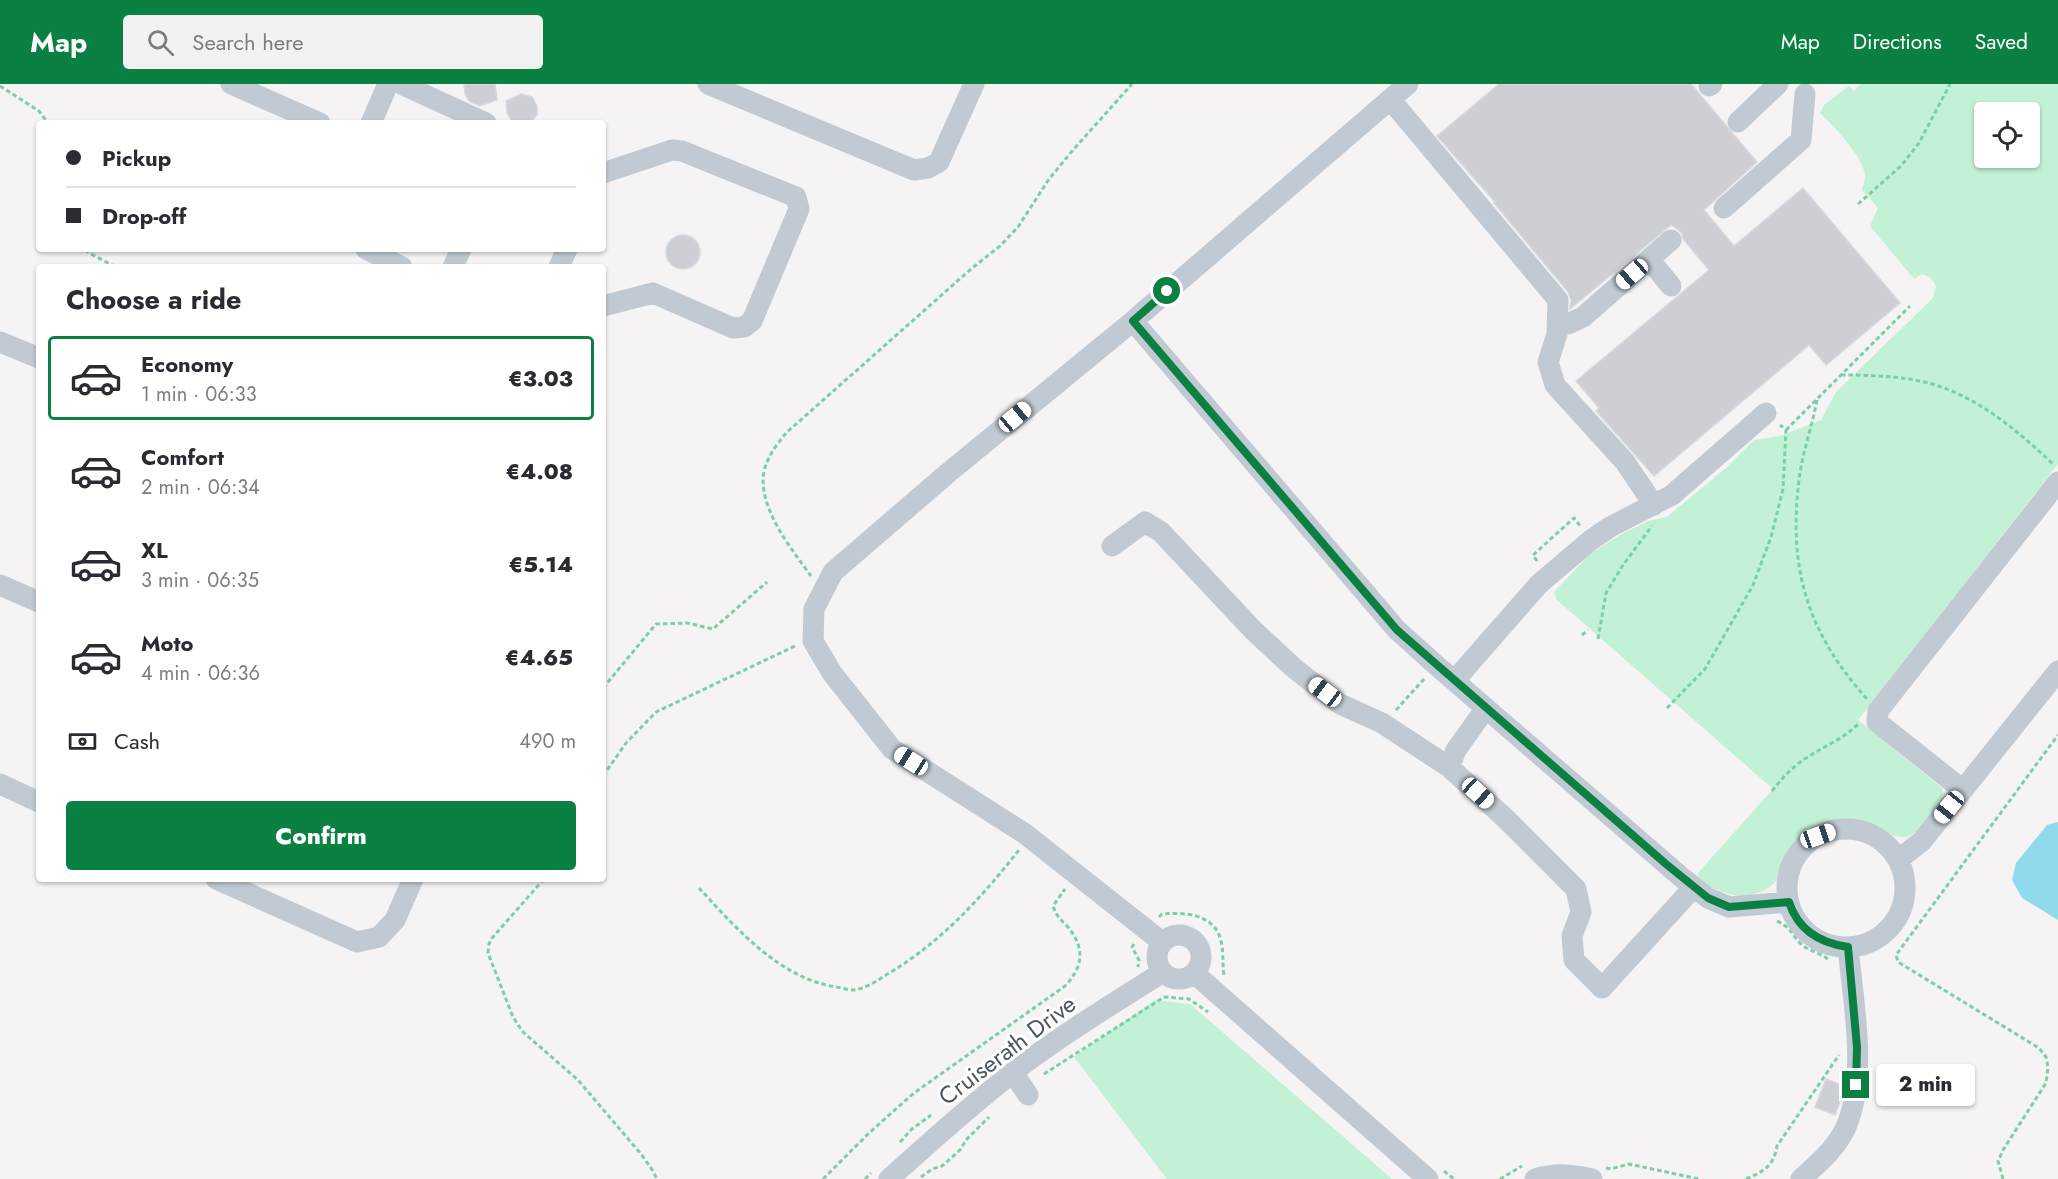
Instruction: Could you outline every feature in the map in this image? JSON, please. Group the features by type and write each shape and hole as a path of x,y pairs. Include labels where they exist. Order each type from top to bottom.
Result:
{"street":[{"path":"231,84 313,120"},
{"path":"372,120 388,84"},
{"path":"401,84 479,120"},
{"path":"708,84 914,170 928,168 939,162 972,84"},
{"path":"1162,942 1029,837 892,749 832,673 813,641 814,609 833,572 948,473 1125,327 1408,84"},
{"path":"1738,122 1778,84"},
{"path":"1724,208 1801,140 1806,87"},
{"path":"1390,99 1558,300 1557,334 1548,362 1555,385 1625,462 1656,511"},
{"path":"606,172 672,150 682,151 796,196 800,209 752,321 744,327 733,328 653,293 606,305"},
{"path":"1558,325 1568,324 1583,317 1671,240"},
{"path":"372,252 396,264"},
{"path":"1649,260 1671,286"},
{"path":"1125,327 1397,630 1693,888 1708,898 1729,907 1789,902"},
{"path":"0,342 36,357"},
{"path":"1455,680 1531,591 1591,540 1610,527 1637,511 1656,511 1766,414"},
{"path":"1963,790 1877,722 1878,711 2058,482"},
{"path":"1112,546 1145,522 1161,532 1254,631 1295,669 1340,704 1385,724 1449,767 1506,819 1576,889 1581,912 1572,936 1574,960 1602,988 1693,888"},
{"path":"0,585 36,601"},
{"path":"1898,860 1922,841 2058,671"},
{"path":"1449,767 1456,750 1486,708"},
{"path":"0,784 36,801"},
{"path":"1835,829 1854,829 1872,834 1887,845 1898,860 1904,879 1904,899 1897,917 1884,933 1867,943 1848,947 1831,945 1816,938 1803,928 1793,914 1789,902 1787,880 1792,862 1803,847 1818,836 1835,829"},
{"path":"223,882 357,942 379,937 394,920 412,882"},
{"path":"1181,934 1194,941 1201,953 1194,973 1175,978 1163,972 1157,954 1162,942 1181,934"},
{"path":"1801,1179 1823,1160 1848,1123 1856,1085 1857,1047 1848,947"},
{"name":"Cruiserath Drive","path":"889,1179 954,1119 1012,1073 1089,1019 1163,972"},
{"path":"1194,973 1434,1173"},
{"path":"1012,1073 1033,1086"},
{"path":"1535,1179 1551,1175 1574,1175 1592,1179"}],"path":[{"path":"823,592 773,518 763,488 767,461 786,433 1000,246 1018,227 1049,179 1132,84"},
{"path":"1858,204 1900,166 1918,143 1950,84"},
{"path":"0,86 39,111 46,120"},
{"path":"88,252 110,264"},
{"path":"1667,708 1705,669 1753,585 1772,537 1783,489 1786,430 1910,306"},
{"path":"1841,375 1881,375 1932,384 1977,403 2030,442 2058,468"},
{"path":"1817,400 1799,478 1795,546 1802,587 1821,632 1844,674 1878,711"},
{"path":"1766,414 1786,430"},
{"path":"1598,639 1606,593 1656,511"},
{"path":"606,684 656,624 687,623 713,629 767,582"},
{"path":"1582,635 1588,630"},
{"path":"606,772 626,743 656,712 813,637"},
{"path":"1385,724 1427,675"},
{"path":"2002,1179 1998,1161 2046,1083 2048,1067 2046,1057 2040,1048 1898,962 1896,956 2058,735"},
{"path":"699,888 728,920 758,947 795,974 822,985 852,990 866,987 918,956 993,883 1029,837"},
{"path":"823,1179 869,1133 914,1093 1065,986 1077,974 1080,957 1078,942 1056,915 1053,906 1076,874"},
{"path":"541,882 492,938 488,953 513,1017 523,1032 578,1080 641,1154 657,1179"},
{"path":"1162,914 1182,912 1198,916 1212,925 1221,938 1224,955 1223,970 1229,980"},
{"path":"1033,1086 1164,997 1190,999 1216,1018"},
{"path":"1746,1179 1763,1172 1770,1166 1776,1155 1777,1146 1817,1087"},
{"path":"918,1179 932,1169 942,1166 991,1116"},
{"path":"1434,1173 1454,1179"}],"green space":[{"path":"1861,84 2058,84 2058,464 1858,720 1942,788 1942,800 1937,810 1917,831 1905,837 1853,822 1832,823 1819,827 1796,844 1786,859 1781,874 1769,887 1747,896 1731,895 1712,887 1697,874 1773,789 1557,600 1554,592 1589,555 1620,535 1648,521 1667,517 1726,468 1754,440 1780,436 1821,420 1836,392 1933,298 1936,286 1931,278 1922,274 1914,279 1870,226 1878,208 1862,190 1865,178 1864,169 1847,143 1820,113 1824,105 1849,86 1854,91"},
{"path":"1155,1000 1190,1004 1392,1179 1167,1179 1074,1057"}],"water":[{"path":"2058,822 2058,920 2022,898 2012,880 2016,863 2047,825"}],"building":[{"path":"464,84 495,84 497,100 480,106 469,101 465,94"},
{"path":"1499,84 1691,84 1757,162 1704,210 1734,246 1803,188 1900,303 1826,365 1809,345 1654,476 1596,411 1599,408 1576,381 1709,270 1683,239 1681,232 1671,225 1570,309 1571,300 1568,292 1495,202 1437,136"},
{"path":"521,94 532,97 537,106 537,115 533,120 511,120 507,113 506,101"},
{"path":"683,235 695,240 700,252 695,264 683,269 671,264 666,252 671,240"},
{"path":"1826,1079 1843,1086 1835,1115 1815,1107"}],"route":[{"path":"1167,291 1133,321 1397,630 1708,898 1729,907 1789,902 1793,914 1803,928 1816,938 1831,945 1848,947 1857,1047 1856,1085"}]}
